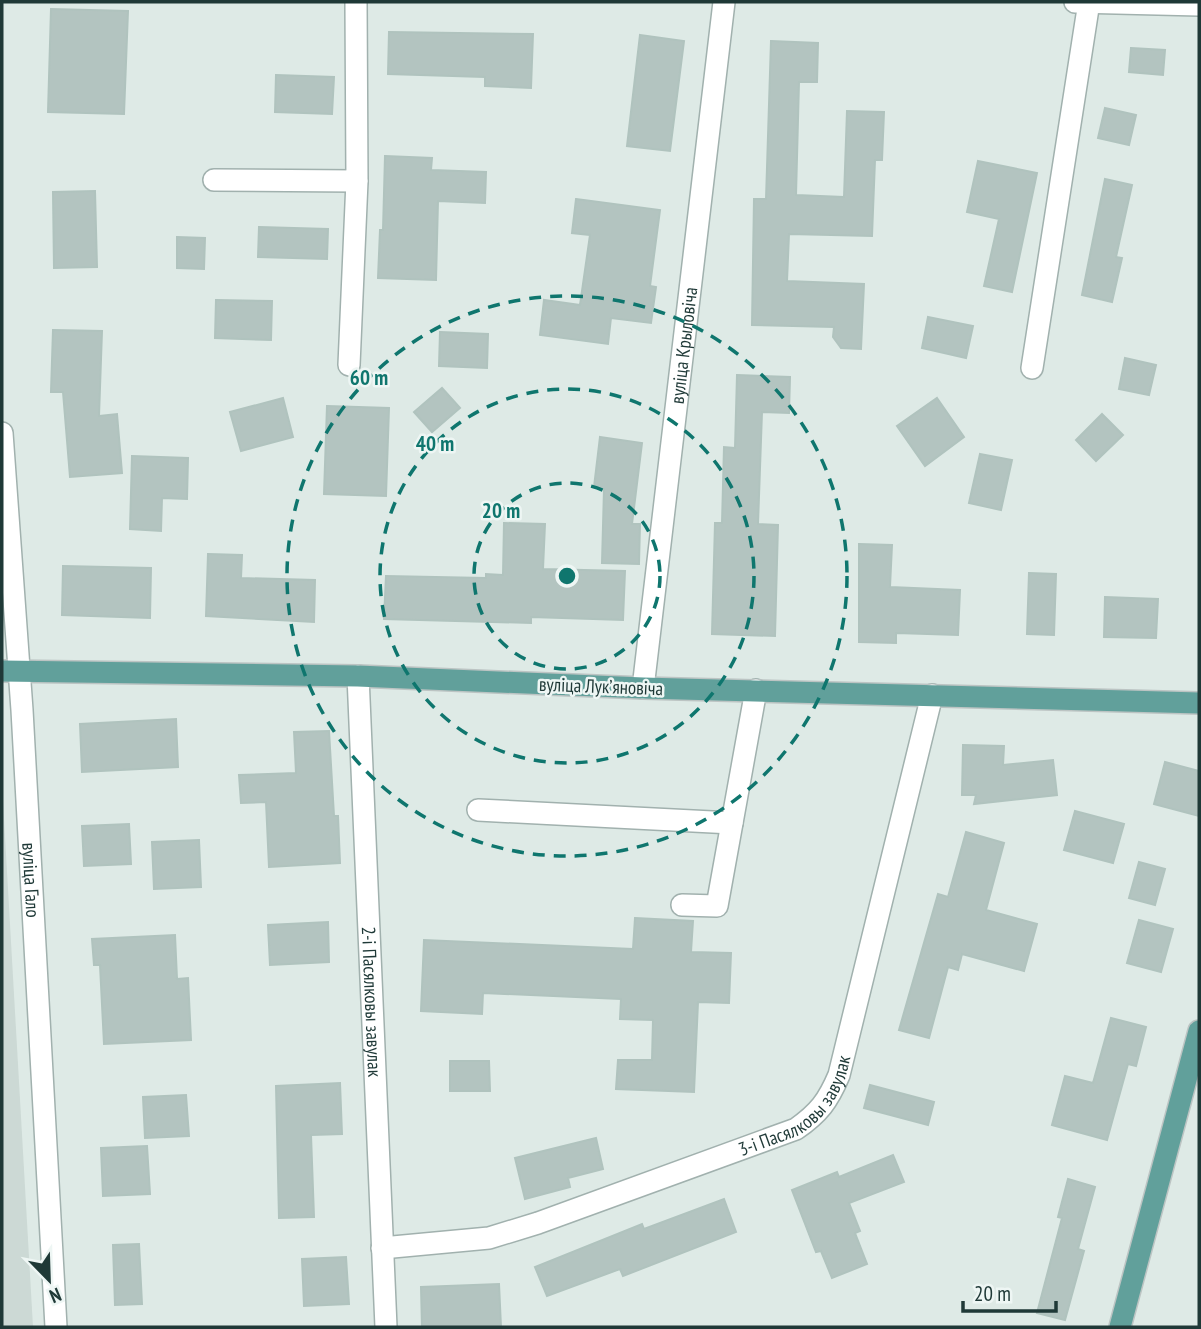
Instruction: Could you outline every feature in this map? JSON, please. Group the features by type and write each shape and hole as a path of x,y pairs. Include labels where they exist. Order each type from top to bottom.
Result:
{"main road":[{"name":"вуліца Лукʼяновіча","path":"10,672 358,676 643,688 1199,703"},
{"path":"1120,1327 1199,1031"}],"street":[{"path":"349,366 358,181 356,2"},
{"name":"вуліца Крыловіча","path":"643,688 724,2"},
{"path":"1075,2 1199,5"},
{"path":"1032,368 1089,2"},
{"path":"214,180 358,181"},
{"name":"вуліца Гало","path":"2,433 10,672 56,1327"},
{"name":"2-і Пасялковы завулак","path":"358,676 386,1327"},
{"path":"682,905 717,906 755,690"},
{"name":"3-і Пасялковы завулак","path":"382,1248 489,1238 538,1223 796,1129 815,1115 829,1097 839,1075 932,695"},
{"path":"478,810 732,823"}],"shaded area":[{"path":"2,784 33,1327 2,1327"}],"building":[{"path":"51,9 128,11 124,114 48,112"},
{"path":"389,32 533,34 531,88 485,86 485,77 388,74"},
{"path":"640,35 684,41 670,151 627,146"},
{"path":"771,41 818,43 817,82 799,82 796,195 844,197 847,111 884,112 882,160 875,160 872,236 789,234 787,281 864,284 861,349 841,348 833,337 834,327 752,325 754,199 766,199"},
{"path":"1131,48 1165,50 1163,75 1129,72"},
{"path":"276,75 334,77 332,114 275,112"},
{"path":"1105,108 1136,115 1129,145 1098,138"},
{"path":"385,156 432,158 431,170 486,172 485,203 438,201 436,280 378,278 380,230 383,230"},
{"path":"978,161 1037,173 1012,292 984,286 999,219 967,212"},
{"path":"1105,179 1132,185 1116,257 1122,258 1112,302 1082,295"},
{"path":"95,191 97,267 54,268 53,192"},
{"path":"576,199 660,210 650,286 656,287 651,323 611,318 608,344 540,335 544,300 580,305 590,235 572,233"},
{"path":"259,227 328,229 327,259 258,257"},
{"path":"177,237 205,238 204,269 177,268"},
{"path":"216,300 272,301 271,340 215,338"},
{"path":"928,317 973,326 966,358 922,348"},
{"path":"53,330 102,331 99,416 117,414 122,473 70,477 63,392 51,392"},
{"path":"440,332 488,334 487,368 439,366"},
{"path":"1125,358 1156,365 1149,395 1119,389"},
{"path":"737,375 790,377 789,413 762,412 758,524 778,525 775,636 712,634 715,523 722,523 724,447 735,448"},
{"path":"442,388 460,408 432,432 414,412"},
{"path":"283,398 293,437 241,451 230,412"},
{"path":"937,398 964,437 925,466 897,426"},
{"path":"327,406 389,408 386,496 324,494"},
{"path":"1102,414 1123,435 1096,461 1076,440"},
{"path":"600,437 642,443 632,524 640,524 639,564 602,563 604,489 594,487"},
{"path":"980,454 1012,460 1001,510 969,503"},
{"path":"132,456 188,458 187,499 162,498 161,531 130,529"},
{"path":"504,523 545,524 543,569 625,571 623,620 531,617 531,623 384,619 386,576 486,578 486,574 503,575"},
{"path":"859,544 892,545 890,587 960,590 958,635 896,633 896,643 859,642"},
{"path":"208,554 242,555 241,578 315,580 314,622 206,616"},
{"path":"63,566 151,568 150,618 62,615"},
{"path":"1029,573 1056,574 1054,635 1027,634"},
{"path":"1105,597 1158,599 1156,638 1104,637"},
{"path":"176,719 178,767 82,772 80,724"},
{"path":"329,731 340,863 269,867 266,802 241,803 239,775 296,773 294,732"},
{"path":"963,745 1004,746 1003,765 1053,760 1057,795 974,804 976,795 962,795"},
{"path":"1165,762 1199,771 1199,816 1154,804"},
{"path":"1075,811 1124,824 1113,863 1064,850"},
{"path":"129,824 131,864 84,866 82,826"},
{"path":"966,832 1004,843 986,910 1037,924 1024,971 962,954 958,970 948,967 929,1038 899,1030 938,894 948,897"},
{"path":"199,840 201,887 154,889 152,842"},
{"path":"1139,862 1165,869 1155,905 1129,898"},
{"path":"635,918 693,921 691,952 731,953 729,1003 698,1002 694,1092 616,1089 618,1060 652,1060 653,1020 620,1019 621,999 483,993 482,1014 421,1011 424,940 633,949"},
{"path":"1139,920 1173,929 1161,972 1127,963"},
{"path":"328,922 329,962 270,965 268,925"},
{"path":"175,935 177,979 188,978 191,1040 104,1044 100,965 94,965 92,939"},
{"path":"1111,1018 1146,1027 1136,1066 1128,1064 1107,1140 1052,1125 1065,1076 1093,1083"},
{"path":"450,1061 489,1061 490,1091 450,1091"},
{"path":"340,1083 342,1134 311,1135 314,1217 279,1218 276,1086"},
{"path":"870,1085 934,1102 928,1125 864,1108"},
{"path":"186,1095 189,1136 145,1138 143,1097"},
{"path":"596,1138 603,1169 568,1178 570,1187 525,1199 515,1158"},
{"path":"147,1146 150,1194 103,1196 101,1148"},
{"path":"893,1155 904,1182 849,1203 860,1231 855,1233 867,1264 832,1278 821,1251 816,1252 792,1190 837,1172 839,1177"},
{"path":"1068,1179 1095,1187 1078,1249 1084,1251 1065,1320 1037,1313 1062,1218 1058,1217"},
{"path":"724,1199 736,1232 623,1276 620,1269 547,1296 535,1267 642,1224 644,1229"},
{"path":"139,1244 142,1304 115,1305 113,1245"},
{"path":"346,1257 349,1304 304,1306 302,1259"},
{"path":"499,1284 501,1327 422,1327 421,1287"}]}
